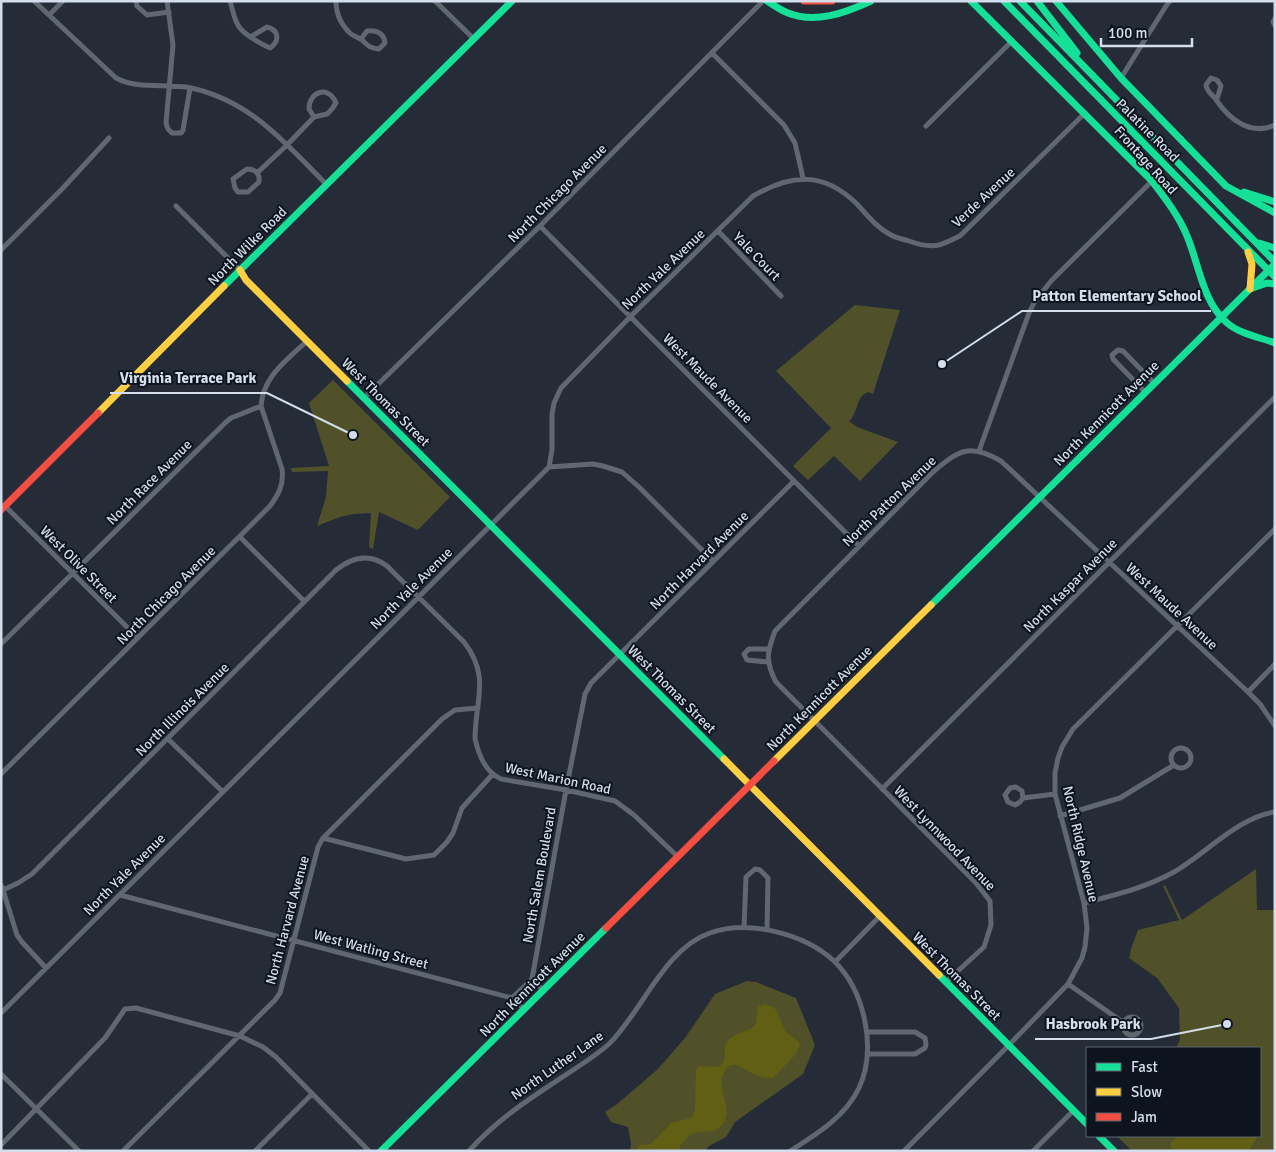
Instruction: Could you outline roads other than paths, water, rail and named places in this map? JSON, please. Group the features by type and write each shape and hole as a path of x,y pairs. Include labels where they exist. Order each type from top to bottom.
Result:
{"main road":[{"name":"North Wilke Road","path":"3,508 326,184 512,1"},
{"path":"765,1 788,13 827,17 853,10 871,1"},
{"path":"804,1 832,1"},
{"name":"Frontage Road","path":"971,1 1152,181 1171,206 1187,234 1211,305 1221,317 1238,330 1275,342"},
{"path":"996,1 1053,58 1098,98"},
{"name":"Palatine Road","path":"1004,1 1275,277"},
{"name":"Palatine Road","path":"1020,1 1275,263"},
{"path":"1037,1 1106,88"},
{"path":"1056,1 1121,78 1226,186 1275,213"},
{"path":"1221,180 1241,190 1275,202"},
{"path":"1253,240 1275,248"},
{"path":"1246,248 1252,264 1250,289 1267,283 1275,284"},
{"name":"North Kennicott Avenue","path":"381,1151 1275,263"},
{"name":"West Thomas Street","path":"240,270 246,280 1086,1123"},
{"path":"1100,1137 1114,1151"}],"street":[{"path":"34,1 116,78 130,84 190,88 221,96 240,105 270,128 326,184"},
{"path":"49,15 63,1"},
{"path":"136,1 137,6 147,15 168,12"},
{"path":"167,1 173,45 166,123 172,133 181,133 183,130 190,88"},
{"path":"230,1 239,28 252,36 257,42 270,48 278,40 277,34 272,28 267,27 252,36"},
{"path":"336,1 339,18 351,33 361,39 365,45 379,49 385,43 385,38 373,30 367,31 361,39"},
{"path":"435,1 474,39"},
{"name":"North Chicago Avenue","path":"364,398 540,226 765,1"},
{"path":"1121,78 1170,1"},
{"path":"1275,18 1273,22 1275,26"},
{"path":"926,126 1011,42"},
{"path":"712,54 784,125 795,143 803,178"},
{"path":"324,92 334,97 336,103 332,109 319,117 314,116 309,109 310,101 317,93 324,92"},
{"path":"1217,100 1229,115 1241,125 1259,129 1275,125"},
{"name":"Verde Avenue","path":"803,178 826,183 839,190 855,203 875,224 891,235 916,244 938,245 960,236 1085,113"},
{"path":"257,173 314,116"},
{"path":"1,250 62,189 109,138"},
{"path":"252,169 257,173 259,182 248,192 238,192 234,188 233,179 244,170 252,169"},
{"name":"North Yale Avenue","path":"1,1013 549,467 552,450 552,414 554,403 561,388 753,196 777,183 803,178"},
{"path":"979,450 1029,313 1035,302 1052,280 1152,181"},
{"path":"176,206 240,270"},
{"name":"West Maude Avenue","path":"540,226 859,546"},
{"name":"Yale Court","path":"718,231 781,296"},
{"path":"261,406 265,386 269,378 307,341"},
{"path":"1145,392 1113,359 1112,355 1114,352 1118,350 1123,351 1154,383"},
{"name":"North Kaspar Avenue","path":"882,789 1275,397"},
{"name":"North Chicago Avenue","path":"1,774 240,537 277,497 283,478 282,469 261,406"},
{"name":"North Race Avenue","path":"1,644 225,423 231,418 261,406"},
{"name":"West Maude Avenue","path":"979,450 1001,461 1040,497 1248,692 1260,704 1275,726"},
{"name":"North Patton Avenue","path":"814,720 776,682 768,662 768,649 775,631 943,464 958,453 979,450"},
{"path":"549,467 594,464 622,472 714,561"},
{"name":"North Harvard Avenue","path":"620,654 794,481"},
{"name":"West Olive Street","path":"3,508 138,638"},
{"name":"North Ridge Avenue","path":"904,1151 1068,984 1085,947 1087,928 1084,904 1055,794 1055,773 1058,758 1073,729 1275,529"},
{"path":"240,537 304,601"},
{"name":"North Illinois Avenue","path":"2,888 18,883 32,874 340,567 357,558 371,557 381,561"},
{"name":"West Marion Road","path":"381,561 473,653 480,675 475,731 476,744 487,770 492,775 501,779 566,790 615,801 634,815 678,856"},
{"path":"768,649 749,649 744,654 747,660 768,662"},
{"name":"North Salem Boulevard","path":"532,979 585,694 591,682 620,654"},
{"path":"1248,692 1275,664"},
{"name":"North Harvard Avenue","path":"123,1151 240,1036 280,993 318,847 322,838 442,719 455,710 478,708"},
{"name":"West Lynnwood Avenue","path":"814,720 976,883 990,901 991,925 984,947 946,982"},
{"path":"168,739 223,792"},
{"path":"1060,816 1120,798 1174,765"},
{"path":"322,838 406,859 434,854 441,849 453,833 462,808 492,775"},
{"path":"1023,798 1055,794"},
{"path":"1084,904 1133,891 1174,872 1250,820 1275,812"},
{"path":"744,928 746,877 755,869 760,870 768,878 767,930"},
{"path":"2,888 17,935 46,968"},
{"name":"West Watling Street","path":"120,895 512,998 525,1010"},
{"path":"790,1151 820,1132 841,1113 858,1089 863,1078 868,1054 867,1032 860,1004 848,979 835,962 880,916"},
{"name":"North Luther Lane","path":"469,1151 505,1116 609,1044 633,1015 661,974 684,950 708,933 730,928 767,930 805,943 835,962"},
{"path":"512,998 532,979 544,990"},
{"path":"1068,984 1124,1023"},
{"path":"1,1145 37,1110 110,1032 125,1009 136,1008 240,1036 263,1047 276,1057 369,1151"},
{"path":"867,1032 915,1032 925,1038 926,1044 925,1048 915,1054 868,1054"},
{"path":"1,1074 79,1151"},
{"path":"255,1151 312,1094"},
{"path":"1033,1151 1074,1110"}],"place":[{"name":"Patton Elementary School","path":"942,364"},
{"name":"Virginia Terrace Park","path":"353,435"},
{"name":"Hasbrook Park","path":"1227,1024"}]}
